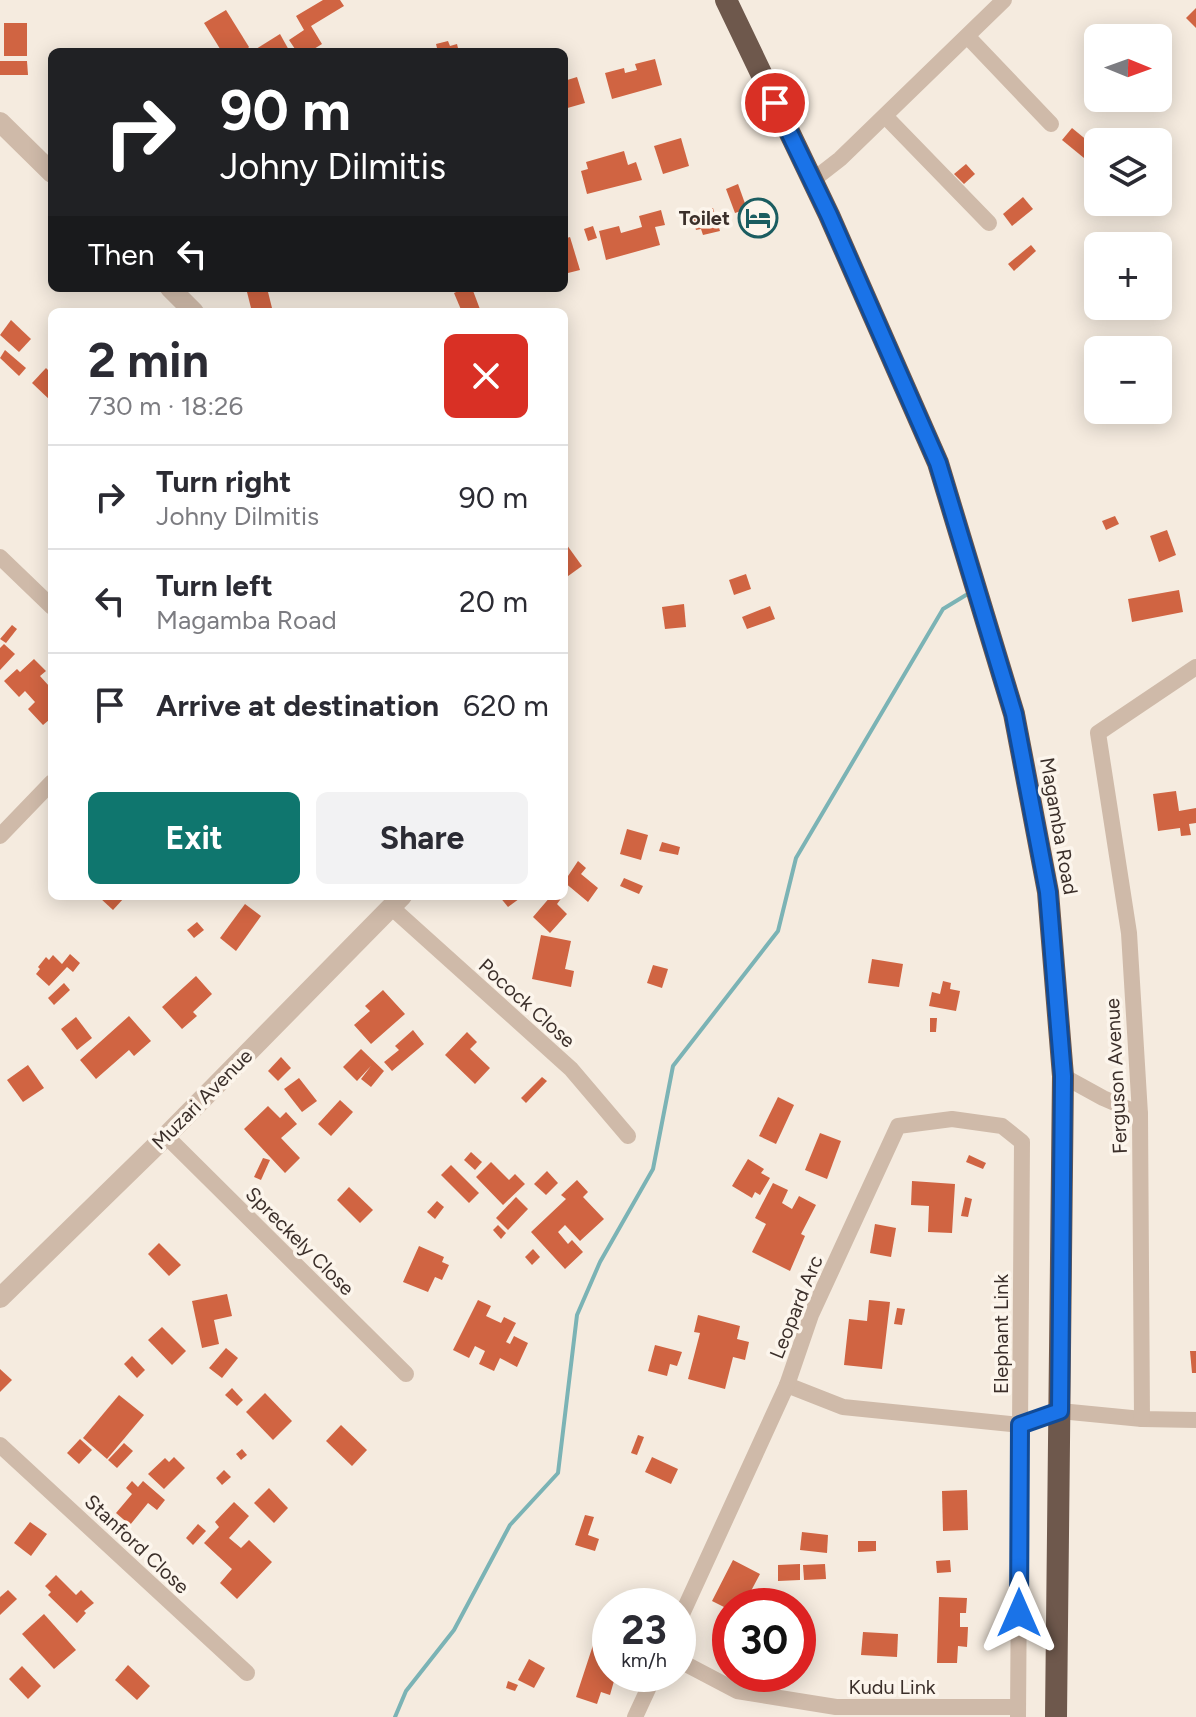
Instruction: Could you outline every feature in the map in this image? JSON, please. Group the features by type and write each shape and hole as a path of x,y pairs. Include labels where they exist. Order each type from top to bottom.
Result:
{"highway":[{"name":"Magamba Road","path":"726,0 813,180 938,463 1014,714 1048,892 1063,1076 1056,1717"}],"street":[{"path":"813,180 840,159 1004,0"},
{"path":"968,37 1051,124"},
{"path":"885,116 989,223"},
{"path":"0,122 48,169"},
{"path":"174,292 190,308"},
{"path":"0,557 48,603"},
{"name":"Ferguson Avenue","path":"1142,1419 1140,1114 1129,933 1098,733 1196,667"},
{"path":"0,836 48,786"},
{"name":"Muzari Avenue","path":"0,1298 166,1136 396,902"},
{"name":"Pocock Close","path":"396,902 571,1069 628,1136"},
{"path":"1063,1076 1140,1114"},
{"name":"Leopard Arc","path":"694,1588 787,1385 811,1315 898,1126 952,1119 1002,1126 1022,1142"},
{"name":"Spreckely Close","path":"166,1136 406,1374"},
{"name":"Elephant Link","path":"1018,1712 1022,1142"},
{"path":"787,1385 843,1407 1020,1425 1060,1411 1142,1419 1196,1420"},
{"name":"Stanford Close","path":"0,1445 247,1673"},
{"name":"Kudu Link","path":"696,1669 737,1691 836,1707 1018,1712"},
{"path":"635,1717 647,1692"}],"building":[{"path":"323,0 340,0 344,6 311,26 322,44 316,48 294,48 289,40 304,30 296,16"},
{"path":"1196,8 1196,28 1186,18"},
{"path":"226,10 249,47 220,48 204,23"},
{"path":"4,23 27,23 27,56 4,56"},
{"path":"280,34 288,48 257,48"},
{"path":"448,41 450,46 457,44 458,48 437,48 436,44"},
{"path":"655,59 662,85 612,99 605,73 624,68 625,73 637,70 635,64"},
{"path":"0,61 27,61 28,75 0,75"},
{"path":"577,77 585,103 568,108 568,80"},
{"path":"1072,128 1084,138 1084,158 1062,140"},
{"path":"681,138 689,166 663,174 654,146"},
{"path":"624,151 628,165 636,162 642,180 587,194 581,171 588,169 586,162"},
{"path":"966,164 975,174 964,184 954,174"},
{"path":"738,184 747,209 735,213 726,189"},
{"path":"1023,197 1033,209 1012,226 1003,214"},
{"path":"713,208 720,231 703,235 701,229 696,230 691,214"},
{"path":"661,210 665,225 655,227 660,245 606,260 599,231 619,226 621,233 642,227 639,216"},
{"path":"593,226 597,238 588,241 584,229"},
{"path":"568,238 580,270 568,273"},
{"path":"1031,245 1036,251 1014,271 1008,264"},
{"path":"247,292 268,292 272,308 251,308"},
{"path":"474,292 480,308 460,308 454,293"},
{"path":"11,320 31,339 19,352 0,335"},
{"path":"5,350 26,368 19,376 0,358"},
{"path":"46,368 48,398 32,383"},
{"path":"1115,516 1119,524 1106,530 1102,521"},
{"path":"1167,530 1176,555 1159,562 1150,536"},
{"path":"568,547 582,566 568,576"},
{"path":"746,574 751,589 734,595 729,580"},
{"path":"1179,590 1183,612 1132,622 1128,599"},
{"path":"684,604 686,627 665,629 662,607"},
{"path":"770,606 775,619 747,629 742,617"},
{"path":"12,625 17,629 6,643 0,639"},
{"path":"4,644 15,654 0,670 0,648"},
{"path":"34,659 46,671 40,676 48,685 48,721 43,725 28,709 35,702 25,691 19,697 4,681 17,669 20,672"},
{"path":"1176,791 1179,811 1196,808 1196,823 1189,824 1191,835 1181,836 1180,828 1158,831 1153,794"},
{"path":"627,829 648,835 641,860 620,854"},
{"path":"662,842 680,847 678,855 659,851"},
{"path":"578,861 586,868 581,874 598,888 588,902 568,885 568,876"},
{"path":"624,878 643,886 639,894 620,886"},
{"path":"102,900 122,900 113,910"},
{"path":"502,900 518,900 508,907"},
{"path":"548,900 560,900 557,904 567,914 550,933 533,917"},
{"path":"245,904 261,916 236,951 220,938"},
{"path":"197,922 204,930 194,938 187,930"},
{"path":"541,935 571,941 565,969 574,971 571,987 532,979"},
{"path":"70,954 80,963 73,972 67,967 49,986 36,974 46,957 49,960 53,955 62,964"},
{"path":"872,959 903,964 899,987 868,983"},
{"path":"653,965 668,969 662,988 647,983"},
{"path":"196,976 212,994 193,1012 197,1016 182,1029 162,1007"},
{"path":"943,981 951,983 950,989 960,991 956,1011 929,1006 932,992 940,994"},
{"path":"64,983 70,990 54,1005 48,998"},
{"path":"383,990 405,1014 371,1044 354,1025 370,1011 365,1006"},
{"path":"129,1016 151,1041 134,1056 129,1050 96,1079 80,1060"},
{"path":"76,1017 92,1038 77,1050 61,1029"},
{"path":"930,1018 937,1018 936,1032 930,1032"},
{"path":"413,1030 424,1044 392,1071 384,1062 399,1050 395,1046"},
{"path":"467,1032 477,1042 470,1049 490,1068 475,1084 445,1055"},
{"path":"361,1049 384,1071 371,1087 361,1079 371,1066 357,1081 343,1067"},
{"path":"281,1057 291,1068 278,1081 268,1071"},
{"path":"28,1065 44,1088 23,1102 7,1080"},
{"path":"542,1077 547,1081 526,1103 521,1098"},
{"path":"299,1078 317,1101 302,1112 284,1089"},
{"path":"778,1097 794,1105 776,1144 759,1136"},
{"path":"340,1100 353,1112 331,1136 318,1124"},
{"path":"268,1106 280,1118 286,1112 297,1124 281,1138 300,1158 285,1173 244,1129"},
{"path":"820,1133 841,1141 827,1179 805,1170"},
{"path":"471,1152 482,1162 475,1170 464,1160"},
{"path":"969,1155 986,1163 983,1169 966,1162"},
{"path":"263,1158 270,1160 261,1180 254,1177"},
{"path":"748,1159 764,1169 761,1173 770,1178 760,1195 755,1192 752,1198 732,1186"},
{"path":"491,1162 509,1180 515,1174 525,1184 503,1205 476,1177"},
{"path":"451,1165 479,1193 469,1203 441,1175"},
{"path":"547,1171 558,1183 546,1195 534,1184"},
{"path":"577,1180 588,1192 583,1197 604,1219 580,1241 565,1225 558,1232 568,1244 572,1240 583,1252 565,1269 531,1232 566,1199 561,1195"},
{"path":"912,1181 955,1184 952,1233 928,1232 929,1206 911,1205"},
{"path":"773,1183 788,1190 782,1203 792,1209 799,1196 816,1205 801,1234 805,1236 790,1271 752,1252 766,1224 755,1218"},
{"path":"349,1187 373,1210 360,1223 337,1200"},
{"path":"516,1197 528,1209 508,1230 496,1218"},
{"path":"965,1197 972,1199 968,1217 961,1216"},
{"path":"437,1201 444,1207 435,1219 427,1212"},
{"path":"875,1224 896,1228 891,1257 870,1253"},
{"path":"498,1225 506,1233 501,1239 493,1230"},
{"path":"159,1243 181,1265 169,1276 148,1254"},
{"path":"419,1246 444,1257 442,1262 449,1265 442,1280 435,1277 428,1292 403,1282"},
{"path":"533,1249 540,1257 532,1265 525,1257"},
{"path":"227,1294 232,1316 214,1320 219,1344 202,1348 192,1301"},
{"path":"478,1300 491,1306 486,1316 501,1323 504,1317 516,1323 506,1342 510,1344 514,1336 528,1343 517,1367 500,1358 494,1371 479,1364 485,1351 475,1346 469,1358 453,1350"},
{"path":"869,1300 890,1302 882,1369 844,1365 849,1319 867,1321"},
{"path":"897,1308 905,1309 902,1325 894,1324"},
{"path":"698,1315 740,1326 737,1339 749,1342 745,1360 733,1357 725,1389 688,1379 700,1333 694,1332"},
{"path":"162,1327 186,1351 172,1365 148,1340"},
{"path":"655,1345 682,1352 677,1366 670,1364 667,1376 648,1371"},
{"path":"226,1348 238,1358 222,1378 209,1368"},
{"path":"1190,1351 1196,1351 1196,1373 1192,1373"},
{"path":"132,1356 145,1370 137,1378 124,1364"},
{"path":"0,1369 12,1380 0,1392"},
{"path":"232,1388 243,1400 237,1406 225,1395"},
{"path":"265,1393 292,1421 273,1440 246,1412"},
{"path":"119,1395 144,1415 107,1459 83,1438"},
{"path":"341,1425 367,1450 352,1466 326,1441"},
{"path":"638,1435 644,1437 637,1455 631,1453"},
{"path":"80,1439 92,1450 79,1464 67,1453"},
{"path":"124,1443 133,1451 117,1468 108,1460"},
{"path":"242,1449 247,1455 241,1460 236,1454"},
{"path":"174,1457 185,1468 164,1489 148,1474 165,1458 169,1462"},
{"path":"652,1457 678,1469 671,1484 645,1472"},
{"path":"224,1470 231,1477 222,1485 216,1478"},
{"path":"132,1481 138,1487 143,1481 165,1500 157,1510 148,1503 130,1525 116,1513 132,1494 126,1488"},
{"path":"269,1488 288,1508 274,1523 254,1503"},
{"path":"967,1490 968,1530 943,1531 942,1491"},
{"path":"234,1502 249,1516 229,1538 241,1548 249,1540 272,1562 237,1599 220,1583 232,1569 204,1543 219,1527 215,1522"},
{"path":"585,1515 594,1517 588,1535 599,1539 595,1551 575,1545"},
{"path":"30,1522 47,1534 31,1556 14,1543"},
{"path":"198,1524 206,1531 193,1545 186,1538"},
{"path":"802,1532 828,1535 827,1553 800,1550"},
{"path":"858,1541 876,1541 876,1551 858,1552"},
{"path":"733,1560 760,1574 753,1588 719,1588"},
{"path":"950,1560 951,1572 937,1573 936,1561"},
{"path":"800,1564 800,1580 778,1581 778,1565"},
{"path":"825,1564 826,1579 804,1580 803,1565"},
{"path":"56,1575 76,1595 81,1590 94,1603 84,1611 86,1613 77,1623 48,1595 51,1592 45,1586"},
{"path":"8,1590 17,1599 0,1615 0,1597"},
{"path":"939,1597 967,1598 966,1613 960,1613 960,1627 968,1627 967,1647 958,1646 957,1663 937,1663"},
{"path":"44,1614 76,1650 54,1669 22,1634"},
{"path":"863,1632 898,1634 897,1657 861,1655"},
{"path":"592,1648 592,1692 601,1692 597,1704 576,1697"},
{"path":"529,1659 545,1668 534,1688 518,1680"},
{"path":"128,1665 150,1686 137,1700 115,1680"},
{"path":"22,1666 41,1686 28,1699 9,1679"},
{"path":"508,1681 518,1685 515,1691 506,1688"}],"waterway":[{"path":"395,1717 406,1691 454,1630 510,1525 558,1473 577,1315 600,1262 653,1169 673,1066 778,931 796,858 943,609 966,595"}],"place":[{"name":"Toilet","path":"758,218"}],"route":[{"path":"775,103 829,215 938,463 1014,714 1048,892 1063,1076 1060,1411 1020,1425 1019,1613"}]}
